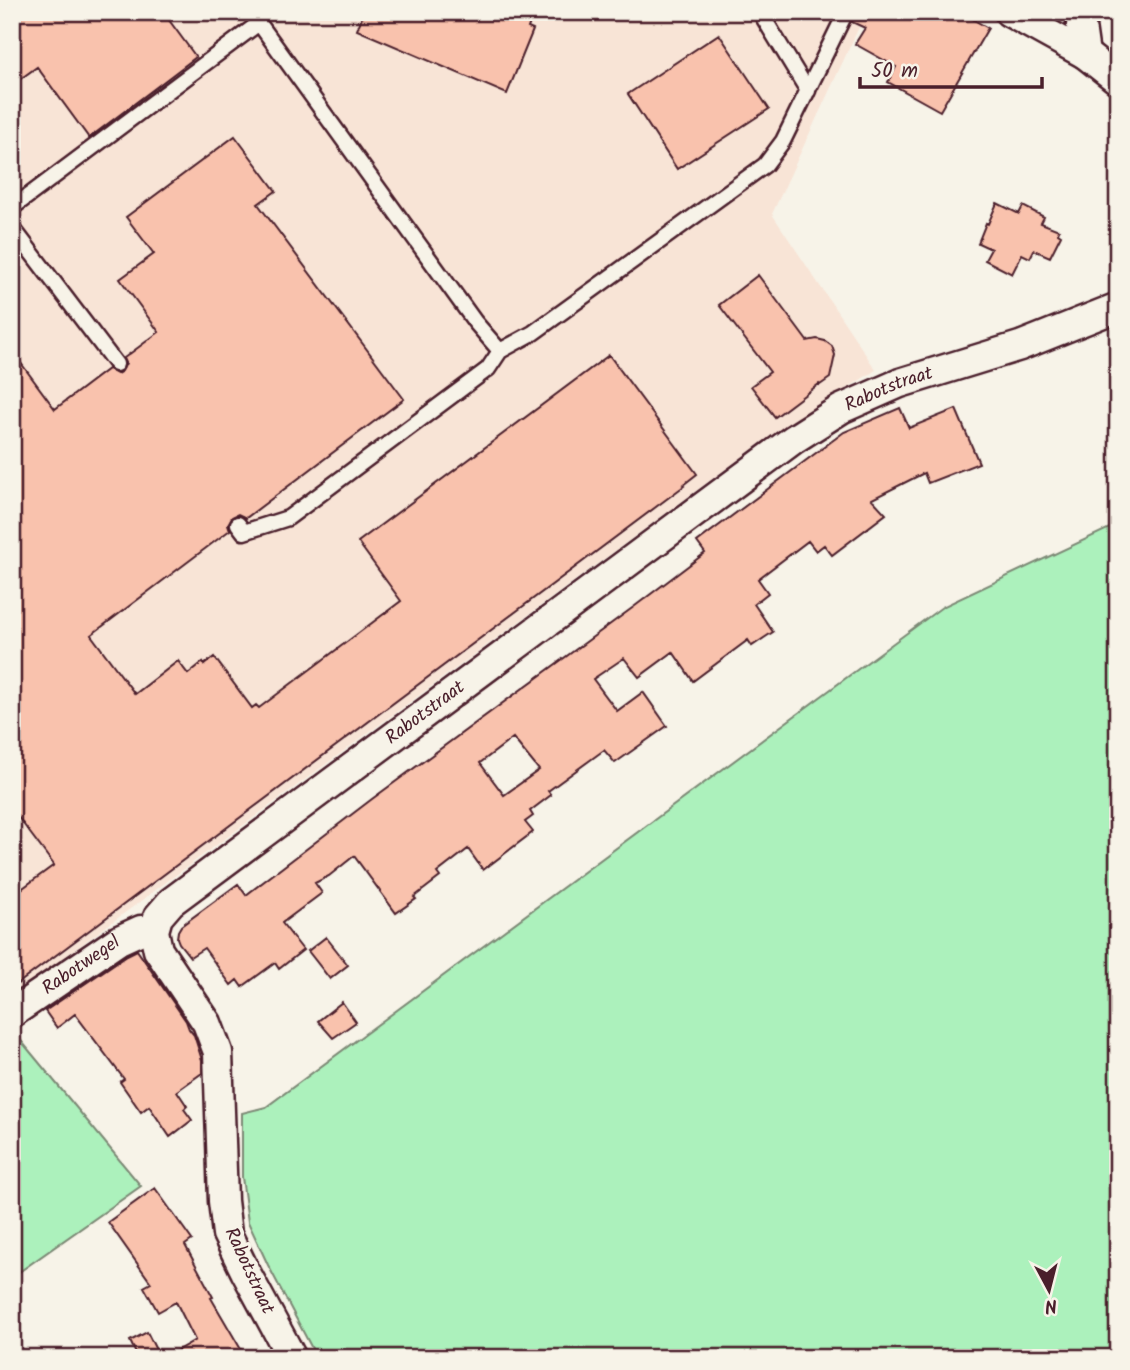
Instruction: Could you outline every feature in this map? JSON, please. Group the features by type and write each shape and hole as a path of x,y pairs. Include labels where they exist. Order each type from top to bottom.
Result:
{"street":[{"path":"1009,12 1085,54 1118,80"},
{"path":"1082,12 1085,54"},
{"name":"Rabotstraat","path":"292,1358 227,1234 223,1201 218,1052 206,1024 158,950 154,931 158,917 171,902 794,439 841,409 900,383 1020,346 1118,307"},
{"name":"Rabotwegel","path":"12,1013 119,940 141,930 154,931"}],"lane":[{"path":"238,524 244,532 288,518 488,369 500,351 533,333 765,165 783,141 846,12"},
{"path":"12,208 255,17 475,322 500,351"},
{"path":"763,17 808,92"},
{"path":"12,228 116,364"}],"shaded area":[{"path":"12,12 866,12 772,214 876,370 769,437 12,996"}],"green space":[{"path":"1118,524 1118,1358 317,1358 248,1222 242,1177 242,1113 266,1107 942,607"},
{"path":"12,1032 141,1186 12,1277"}],"building":[{"path":"12,12 163,12 196,57 89,138 37,67 12,85"},
{"path":"364,12 534,12 528,28 533,30 507,94 357,30"},
{"path":"856,12 960,12 988,28 940,111 888,82 896,67 855,44 865,28 852,22"},
{"path":"719,34 769,109 677,169 628,94"},
{"path":"235,136 276,191 258,204 404,399 246,518 238,514 232,517 228,524 230,530 91,635 135,694 178,661 188,674 214,657 252,708 256,705 259,708 401,601 358,542 609,355 697,474 12,988 12,896 54,865 12,809 12,351 55,409 108,369 117,374 122,371 126,363 124,358 159,332 120,279 154,254 126,217"},
{"path":"997,203 1019,214 1023,206 1044,217 1041,223 1059,230 1061,235 1050,257 1034,250 1030,258 1022,254 1012,274 985,260 991,249 978,243"},
{"path":"758,275 807,341 825,341 832,346 835,355 830,378 775,417 751,386 770,372 719,305"},
{"path":"900,408 909,428 956,409 979,463 928,483 924,473 872,499 886,514 832,555 824,545 816,551 808,541 758,579 768,593 754,604 773,632 752,646 748,640 693,681 673,652 639,677 624,658 593,679 617,711 643,692 667,726 615,763 604,750 548,791 551,795 530,811 533,816 525,822 533,832 483,870 468,849 437,873 440,877 414,897 416,899 396,913 354,856 329,876 315,883 322,893 282,923 303,950 279,969 275,963 242,987 237,980 231,985 204,948 190,957 179,943 177,938 181,926 238,884 246,895 635,606 705,553 697,542 844,432","holes":["513,738 539,770 504,795 480,763"]},
{"path":"326,937 348,965 330,979 308,951"},
{"path":"137,950 186,1021 202,1060 202,1073 177,1091 192,1120 170,1137 149,1106 141,1112 120,1082 124,1079 75,1014 57,1028 45,1011"},
{"path":"342,1002 356,1022 333,1038 318,1021"},
{"path":"155,1188 192,1240 185,1245 213,1297 211,1298 246,1358 164,1358 195,1340 176,1302 158,1312 144,1287 151,1283 108,1222"},
{"path":"147,1332 160,1358 138,1358 130,1341"}]}
